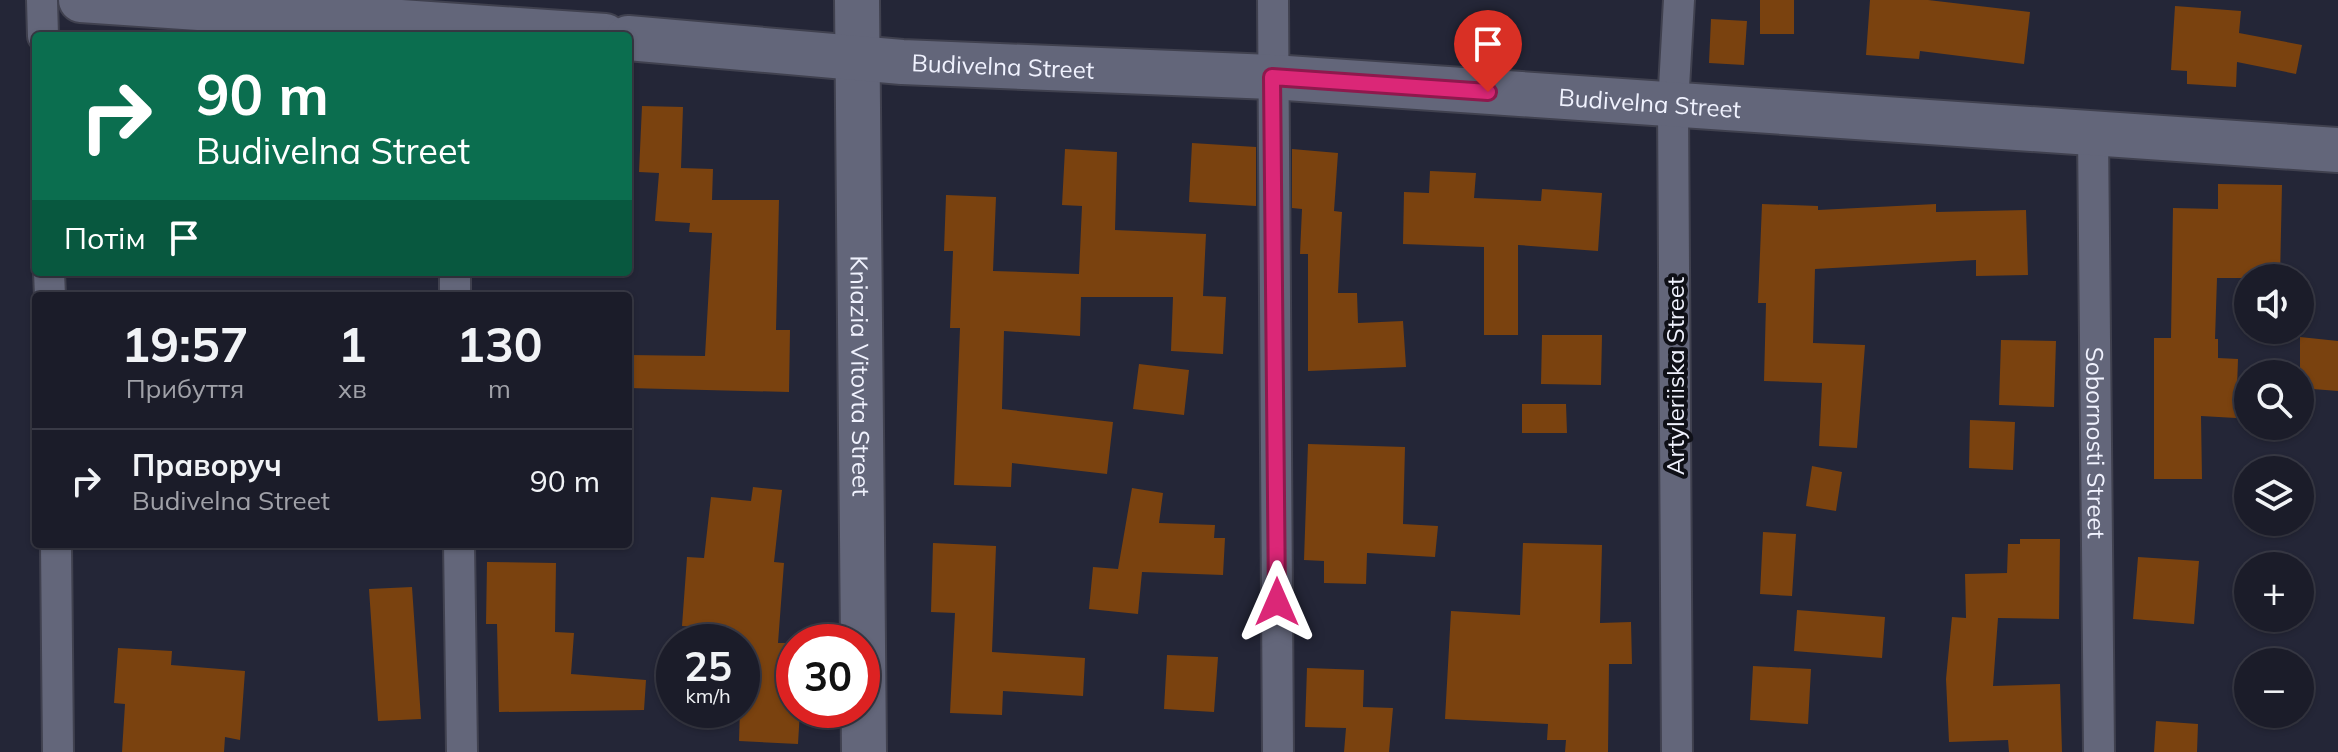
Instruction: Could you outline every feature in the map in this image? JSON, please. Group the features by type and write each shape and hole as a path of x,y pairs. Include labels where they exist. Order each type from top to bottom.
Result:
{"street":[{"path":"42,0 43,32"},
{"path":"81,0 451,20 566,32"},
{"name":"Kniazia Vitovta Street","path":"857,0 864,752"},
{"path":"1273,0 1278,752"},
{"name":"Artyleriiska Street","path":"1677,752 1673,105 1679,0"},
{"name":"Budivelna Street","path":"632,38 857,59 1272,77 2338,150"},
{"name":"Sobornosti Street","path":"2093,133 2099,752"},
{"path":"56,548 58,752"},
{"path":"459,548 462,752"}],"building":[{"path":"1760,0 1794,0 1794,34 1760,34"},
{"path":"1870,0 1928,0 2030,12 2024,64 1920,51 1919,59 1866,55"},
{"path":"2175,6 2241,11 2239,33 2302,45 2296,74 2237,62 2236,87 2187,84 2187,71 2171,70"},
{"path":"1711,19 1747,21 1744,65 1709,63"},
{"path":"642,106 683,107 681,168 713,169 712,200 779,200 776,330 790,330 789,392 632,388 632,355 705,356 712,233 689,232 690,223 655,221 659,173 639,172"},
{"path":"1192,143 1256,147 1256,206 1189,202"},
{"path":"1065,149 1117,152 1115,230 1206,234 1203,296 1226,297 1223,354 1171,351 1173,297 1081,297 1080,336 1004,331 1002,409 1113,422 1107,474 1012,463 1011,487 954,485 960,328 950,328 953,251 944,251 946,195 996,197 993,271 1079,274 1082,206 1062,205"},
{"path":"1292,149 1338,153 1334,211 1342,212 1338,293 1357,293 1358,323 1403,321 1406,367 1308,371 1308,254 1300,254 1302,209 1292,208"},
{"path":"1430,171 1476,173 1474,198 1541,201 1542,189 1602,193 1598,251 1518,245 1518,335 1484,335 1484,247 1403,244 1404,192 1429,193"},
{"path":"2218,184 2282,185 2280,264 2234,264 2234,278 2217,278 2215,339 2218,339 2218,358 2238,359 2234,360 2234,418 2201,416 2202,479 2154,479 2154,338 2171,338 2173,208 2218,209"},
{"path":"1762,204 1818,206 1818,210 1936,204 1936,212 2026,210 2028,275 1976,276 1976,260 1815,269 1813,343 1865,345 1857,448 1819,446 1822,383 1764,381 1766,303 1758,303"},
{"path":"1542,335 1602,335 1601,385 1541,384"},
{"path":"2314,338 2338,341 2338,391 2314,389 2314,360 2300,360 2300,344 2314,344"},
{"path":"2001,340 2056,341 2054,407 1999,405"},
{"path":"1139,364 1189,370 1184,415 1133,409"},
{"path":"1522,404 1566,404 1567,433 1522,433"},
{"path":"1970,420 2015,422 2013,470 1969,468"},
{"path":"1308,444 1405,447 1403,524 1438,526 1435,557 1367,553 1366,584 1324,583 1324,561 1304,560"},
{"path":"1812,466 1842,472 1836,511 1806,506"},
{"path":"753,487 782,490 774,562 784,563 779,624 776,624 776,728 799,728 798,744 739,741 739,728 760,728 760,624 682,624 687,557 704,558 711,497 751,501"},
{"path":"1132,488 1163,493 1159,523 1215,525 1214,538 1225,538 1223,575 1142,572 1138,614 1089,609 1093,567 1118,569"},
{"path":"1763,532 1796,534 1792,596 1760,594"},
{"path":"2020,539 2060,539 2059,619 1998,618 1993,686 2060,684 2062,752 2009,752 2008,740 1949,742 1946,679 1952,617 1966,618 1965,574 2007,573 2008,544 2020,544"},
{"path":"933,543 996,546 992,652 1085,658 1083,696 1003,691 1002,715 950,713 955,613 931,612"},
{"path":"1523,543 1602,545 1600,623 1631,622 1632,664 1609,664 1608,752 1565,752 1566,740 1547,740 1548,724 1445,719 1451,611 1520,615"},
{"path":"2138,557 2199,561 2194,624 2133,619"},
{"path":"487,562 556,563 555,632 574,633 571,674 646,680 644,710 499,712 497,624 486,624"},
{"path":"412,587 421,719 378,721 369,589"},
{"path":"1797,610 1885,617 1882,658 1794,651"},
{"path":"118,648 172,651 171,665 245,671 240,740 225,737 224,752 122,752 125,704 114,703"},
{"path":"1167,655 1218,657 1214,712 1164,709"},
{"path":"1753,666 1811,669 1808,724 1750,720"},
{"path":"1307,668 1364,670 1363,707 1393,708 1389,752 1344,752 1346,728 1305,727"},
{"path":"2156,721 2198,724 2197,752 2154,752"}],"route":[{"path":"1277,602 1272,77 1488,92"}]}
